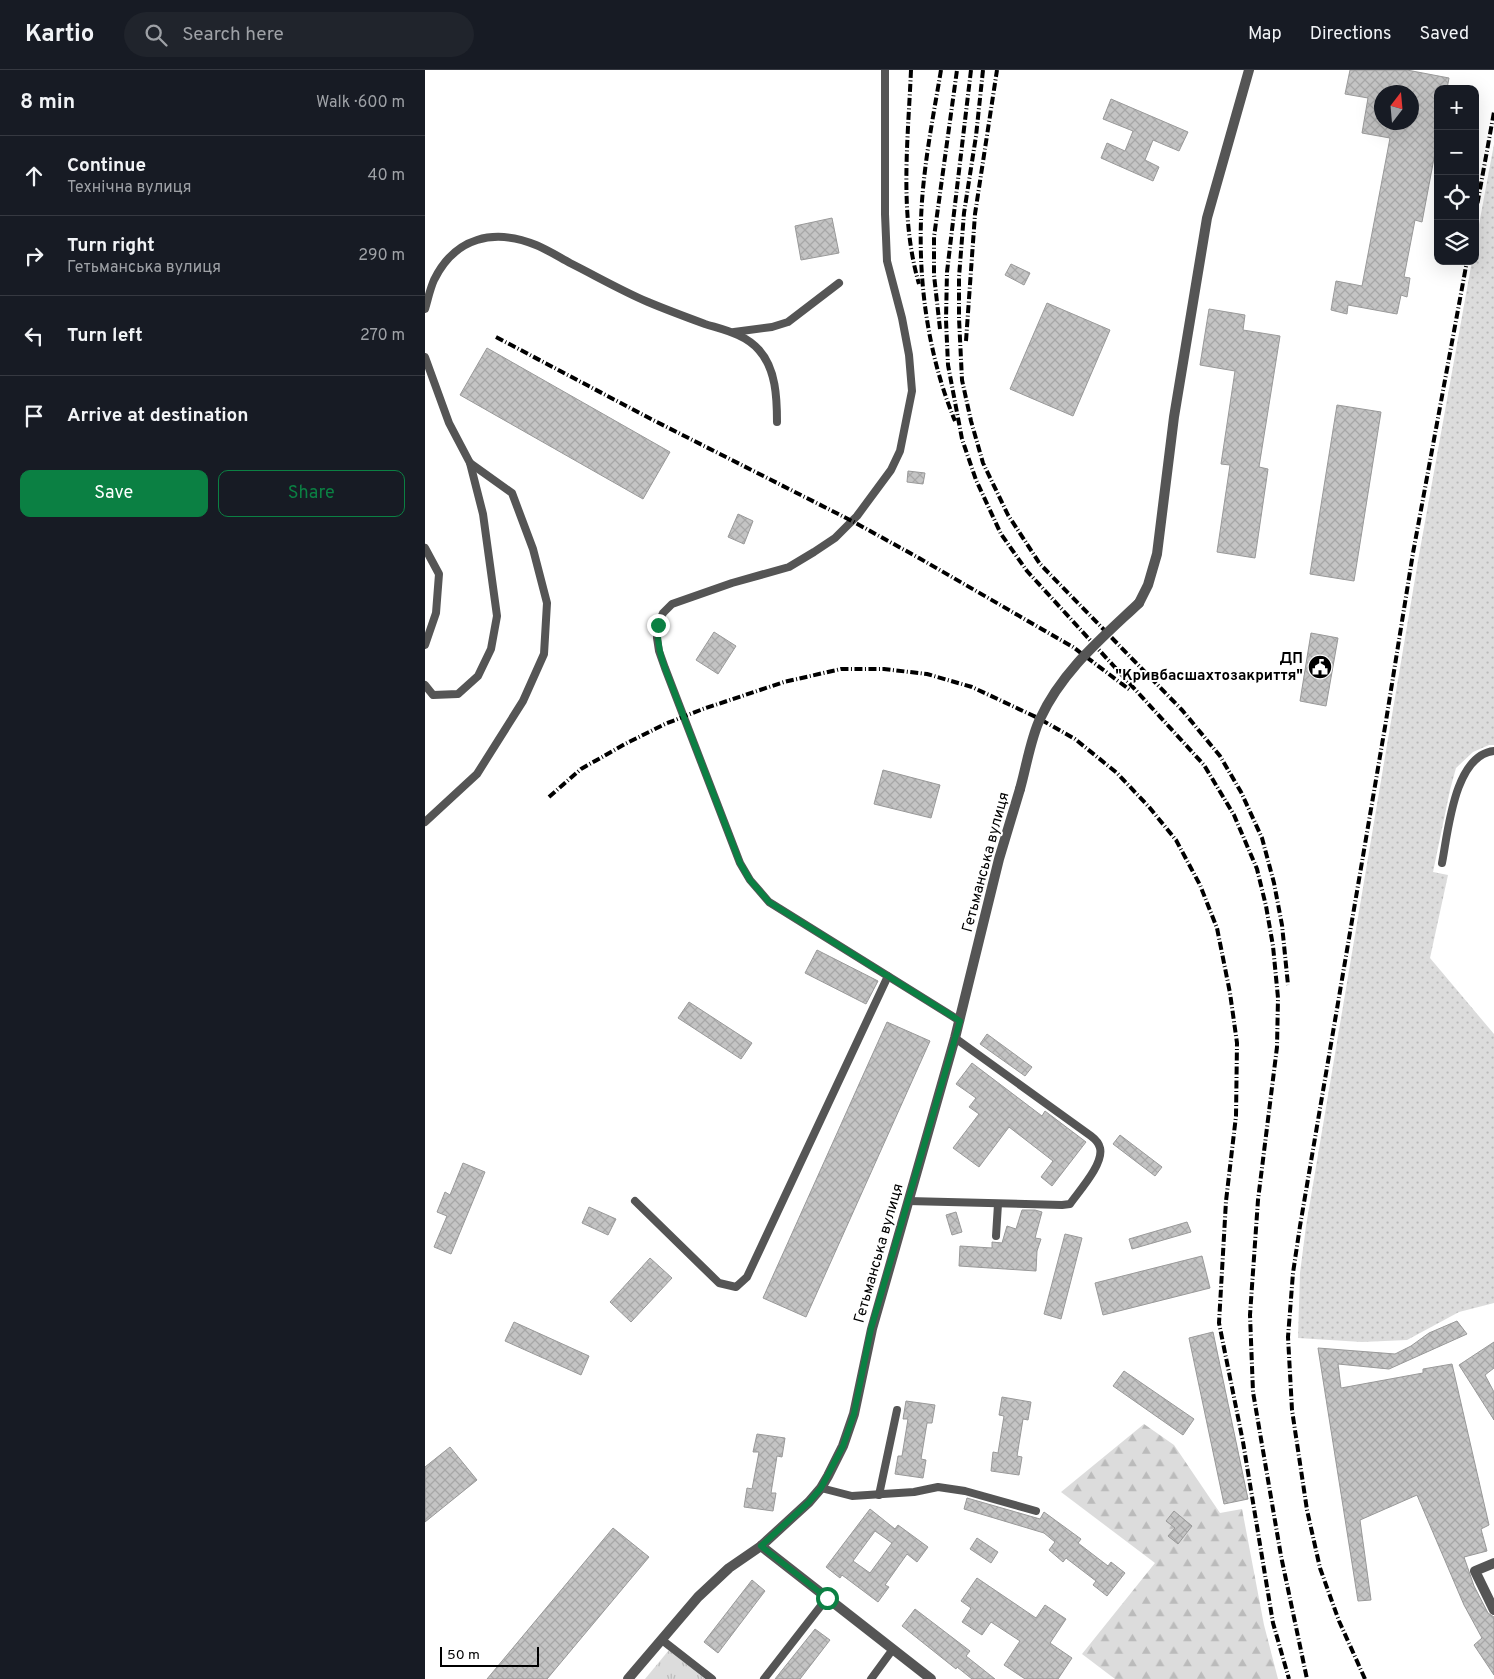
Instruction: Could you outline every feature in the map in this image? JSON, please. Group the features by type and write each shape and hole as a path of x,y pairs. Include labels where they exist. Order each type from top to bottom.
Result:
{"street":[{"name":"Гетьманська вулиця","path":"628,1679 698,1597 729,1568 761,1546 809,1502 821,1488 843,1446 854,1414 871,1329 960,1021 999,860 1039,720 1054,692 1074,665 1139,603 1148,585 1157,554 1174,416 1207,218 1249,70"},
{"path":"761,1546 931,1679"},
{"path":"1494,1564 1475,1571 1494,1610"}],"lane":[{"path":"885,70 885,214 887,261 902,318 909,356 912,391 900,451 891,470 873,495 857,516 835,538 789,567 732,583 672,604 663,613 658,625 657,638 665,668 740,863 750,880 769,902 960,1021"},
{"path":"425,309 434,280 446,261 465,244 482,237 501,236 536,245 648,302 696,321 733,332 751,342 760,351 769,367 777,401 777,422"},
{"path":"733,332 771,327 788,322 839,284"},
{"path":"425,357 449,423 470,463 483,514 497,616 491,649 478,676 459,694 433,696 425,685"},
{"path":"425,822 477,774 523,701 544,654 547,603 533,549 512,493 470,463"},
{"path":"425,548 439,574 436,613 425,645"},
{"path":"1442,863 1456,792 1466,772 1477,758 1494,751"},
{"path":"635,1201 719,1283 735,1287 747,1277 888,976"},
{"path":"908,1201 1070,1204 1099,1162 1101,1148 1099,1143 1091,1136 955,1038"},
{"path":"996,1236 998,1204"},
{"path":"879,1495 897,1410"},
{"path":"821,1488 852,1496 914,1492 939,1486 965,1491 1036,1511"},
{"path":"765,1679 827,1598"},
{"path":"662,1640 712,1679"},
{"path":"871,1679 893,1649"}],"green space":[{"path":"1494,144 1494,745 1489,745 1473,752 1456,768 1433,872 1448,875 1430,958 1494,1034 1494,1303 1459,1312 1407,1340 1362,1342 1298,1338 1300,1273 1306,1226 1419,555 1471,265 1479,265 1479,225"},
{"path":"1144,1424 1174,1445 1220,1513 1242,1509 1264,1625 1278,1679 1115,1679 1082,1654 1155,1563 1061,1492"},
{"path":"669,1650 705,1679 645,1679"}],"building":[{"path":"1350,70 1407,70 1449,78 1448,85 1434,85 1434,158 1422,222 1415,220 1404,277 1410,278 1407,297 1401,295 1397,314 1348,305 1347,314 1331,310 1336,281 1362,286 1390,138 1362,133 1368,98 1345,94"},
{"path":"1111,99 1188,132 1179,151 1153,140 1145,160 1159,167 1153,181 1101,158 1107,143 1125,151 1133,131 1103,119"},
{"path":"832,218 839,253 801,260 795,226"},
{"path":"1011,264 1030,273 1024,285 1005,275"},
{"path":"1047,303 1110,330 1073,416 1010,389"},
{"path":"1209,309 1245,315 1243,330 1280,336 1259,467 1268,469 1255,558 1217,552 1230,465 1221,464 1235,371 1200,365"},
{"path":"487,348 670,452 643,499 460,395"},
{"path":"1337,405 1381,412 1354,581 1310,574"},
{"path":"908,471 925,473 923,484 907,482"},
{"path":"738,514 753,521 744,544 728,537"},
{"path":"714,632 736,646 718,674 696,660"},
{"path":"1311,633 1338,638 1326,706 1300,701"},
{"path":"883,770 940,785 931,818 874,804"},
{"path":"817,950 878,981 866,1004 805,973"},
{"path":"689,1002 752,1043 741,1059 678,1018"},
{"path":"887,1022 930,1041 806,1317 763,1298"},
{"path":"987,1034 1032,1067 1025,1076 980,1044"},
{"path":"972,1063 1042,1116 1045,1111 1086,1142 1052,1186 1041,1177 1053,1161 1009,1127 979,1167 953,1148 979,1114 969,1107 976,1098 956,1084"},
{"path":"1120,1135 1162,1167 1155,1176 1113,1144"},
{"path":"463,1163 485,1172 451,1254 434,1247 447,1216 437,1212 445,1192 450,1195"},
{"path":"589,1207 616,1219 608,1235 582,1223"},
{"path":"1022,1210 1042,1212 1035,1238 1041,1239 1037,1251 1036,1271 959,1266 960,1246 992,1248 992,1242 1002,1243 1007,1226 1016,1229"},
{"path":"956,1212 962,1232 952,1235 946,1215"},
{"path":"1187,1222 1191,1232 1132,1249 1129,1239"},
{"path":"1065,1234 1082,1238 1061,1319 1044,1314"},
{"path":"1202,1256 1210,1288 1103,1315 1095,1283"},
{"path":"650,1258 672,1278 631,1322 610,1302"},
{"path":"1457,1321 1467,1334 1389,1369 1338,1364 1341,1388 1423,1373 1423,1369 1452,1364 1489,1525 1481,1529 1487,1551 1464,1557 1474,1586 1488,1613 1494,1617 1494,1675 1474,1645 1482,1638 1464,1605 1417,1495 1360,1520 1371,1600 1358,1601 1318,1348 1395,1354 1411,1346 1429,1333"},
{"path":"514,1322 589,1356 581,1375 505,1341"},
{"path":"1213,1332 1248,1499 1224,1504 1189,1338"},
{"path":"1494,1342 1494,1368 1485,1375 1494,1392 1494,1420 1459,1365"},
{"path":"1124,1371 1194,1419 1183,1435 1113,1386"},
{"path":"1002,1397 1031,1402 1028,1420 1023,1419 1017,1456 1022,1457 1019,1475 991,1471 993,1452 998,1453 1004,1416 999,1415"},
{"path":"906,1401 935,1405 932,1423 927,1423 921,1459 926,1460 923,1478 895,1474 898,1456 902,1456 908,1419 903,1419"},
{"path":"757,1434 785,1438 782,1457 777,1456 771,1493 776,1493 773,1511 744,1507 747,1488 752,1489 759,1452 753,1452"},
{"path":"450,1447 477,1480 425,1522 425,1467"},
{"path":"967,1498 1040,1519 1044,1512 1081,1539 1078,1543 1108,1566 1111,1562 1125,1573 1107,1596 1093,1585 1096,1581 1066,1558 1063,1562 1049,1550 1055,1542 1044,1533 964,1509"},
{"path":"870,1509 895,1529 898,1525 928,1547 917,1562 907,1554 885,1585 889,1587 878,1602 842,1575 840,1578 826,1567","holes":["875,1531 892,1543 870,1573 853,1561"]},
{"path":"1174,1511 1192,1526 1178,1544 1168,1536 1175,1528 1166,1521"},
{"path":"613,1528 649,1557 547,1679 487,1679"},
{"path":"977,1538 998,1552 991,1563 970,1549"},
{"path":"977,1578 1036,1618 1045,1605 1066,1619 1050,1643 1072,1658 1058,1679 1025,1679 1004,1665 1020,1641 991,1622 982,1635 962,1622 971,1608 961,1601"},
{"path":"752,1580 765,1591 718,1653 704,1642"},
{"path":"915,1609 970,1651 966,1656 995,1679 972,1679 957,1667 956,1669 902,1626"},
{"path":"815,1629 830,1640 800,1679 775,1679"}],"railway":[{"path":"911,70 906,178 907,205 913,258 919,284"},
{"path":"941,70 921,209 922,271 929,333 944,392 955,421"},
{"path":"940,329 934,275 934,237 957,70"},
{"path":"971,70 947,272 946,320 948,365 962,439 976,480 1001,534 1027,571 1204,765 1234,815 1257,869 1266,906 1273,946 1278,998 1277,1047 1258,1200 1250,1315 1253,1392 1281,1556 1307,1679"},
{"path":"983,70 976,136 964,213 959,277 962,380 983,463 1008,515 1040,564 1182,710 1220,756 1241,792 1262,838 1274,883 1282,925 1288,985"},
{"path":"966,341 975,214 997,70"},
{"path":"1479,195 1494,112"},
{"path":"1365,1679 1339,1621 1320,1568 1307,1510 1292,1410 1288,1337 1293,1273 1300,1226 1413,553 1466,265"},
{"path":"496,337 651,419 852,521 919,558 1073,647 1130,690"},
{"path":"549,797 581,769 665,724 703,709 784,682 841,669 884,669 927,674 972,687 1038,718 1075,739 1117,773 1149,807 1176,840 1200,885 1217,928 1230,993 1237,1043 1236,1116 1226,1201 1219,1323 1243,1442 1273,1623 1289,1679"}],"place":[{"name":"ДП \"Кривбасшахтозакриття\"","path":"1320,667"}],"route":[{"path":"658,625 659,651 665,668 740,863 750,880 769,902 960,1021 871,1329 854,1414 843,1446 821,1488 809,1502 761,1546 827,1598"}]}
